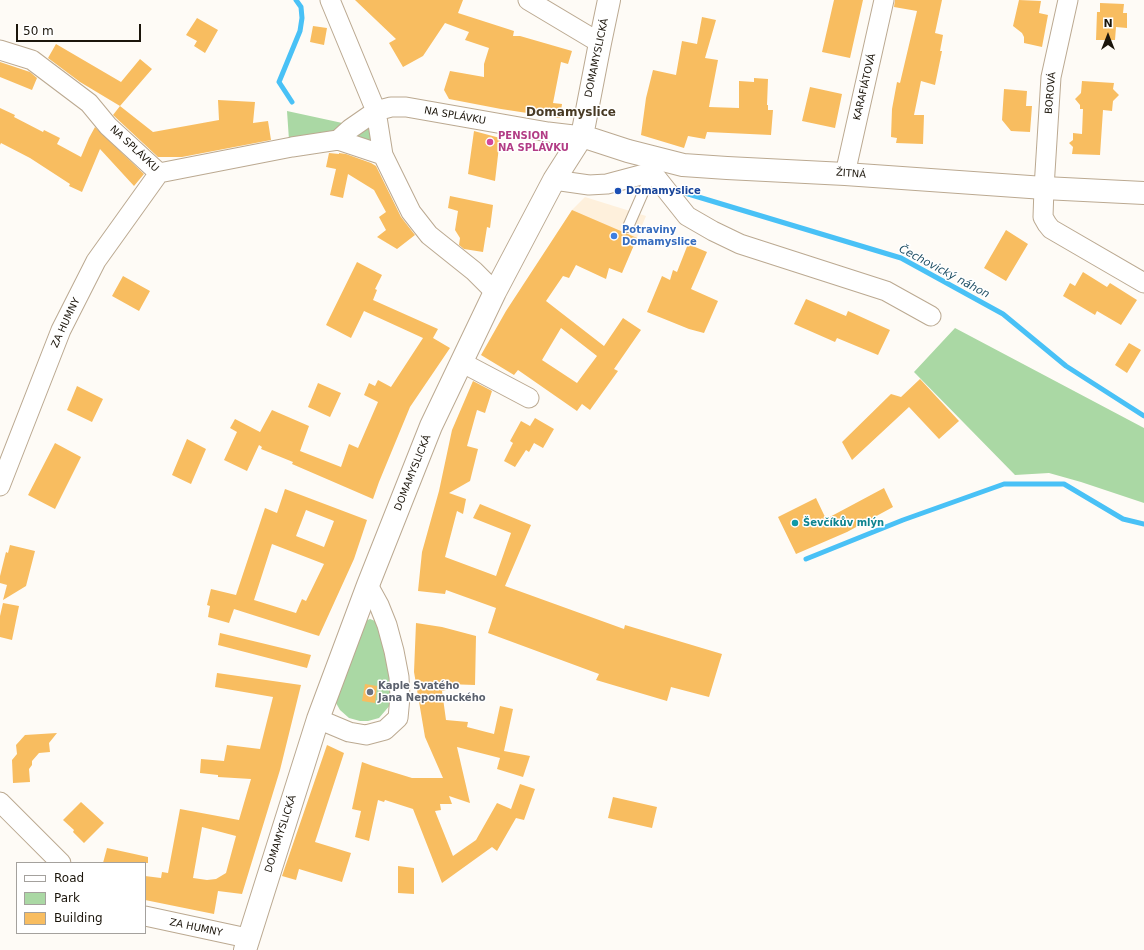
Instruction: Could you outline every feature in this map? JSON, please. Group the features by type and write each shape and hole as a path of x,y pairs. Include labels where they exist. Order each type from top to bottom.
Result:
{"street":[{"path":"330,0 376,111 383,155 411,212 429,235 474,271 495,292"},
{"path":"528,0 600,43"},
{"name":"DOMAMYSLICKÁ","path":"246,944 318,719 368,585 431,426 495,292 554,180 582,136 610,0"},
{"name":"KARAFIÁTOVÁ","path":"845,174 884,0"},
{"name":"BOROVÁ","path":"1044,188 1051,77 1068,0"},
{"name":"NA SPLÁVKU","path":"0,50 32,60 89,103 108,126 159,173 292,147 338,140 383,155"},
{"name":"NA SPLÁVKU","path":"338,140 350,129 376,111 391,107 406,107 548,132 582,136"},
{"name":"ŽITNÁ","path":"582,136 628,151 655,165 683,165 845,174 1044,188 1144,193"},
{"path":"554,180 589,185 620,182 655,165 687,216 713,231 740,244 886,291 931,316"},
{"name":"ZA HUMNY","path":"0,486 65,323 96,261 159,173"},
{"path":"1044,188 1043,217 1051,229 1144,283"},
{"path":"461,362 529,398"},
{"path":"318,719 349,732 366,735 385,730 398,718 400,697 399,677 394,651 385,619 368,585"},
{"path":"0,802 60,862"},
{"name":"ZA HUMNY","path":"146,916 246,944"}],"lane":[{"path":"628,227 655,165"}],"shaded area":[{"path":"585,197 646,216 622,273 550,245 572,210"}],"green space":[{"path":"287,111 347,124 336,130 313,137 289,140"},
{"path":"369,121 375,144 354,139"},
{"path":"955,328 1144,428 1144,503 1049,473 1015,475 914,372"},
{"path":"370,619 375,621 379,626 392,664 391,704 379,718 368,721 360,721 349,718 340,710 336,703 365,621"}],"building":[{"path":"355,0 463,0 458,13 514,31 513,36 520,36 572,51 568,64 561,62 553,103 562,104 560,118 449,99 444,90 450,71 484,77 484,64 489,48 465,40 469,32 445,23 423,56 403,67 389,43 396,39"},
{"path":"834,0 863,0 850,58 822,52"},
{"path":"895,0 942,0 935,33 943,35 940,51 942,51 935,85 921,81 914,115 924,115 923,144 896,143 897,138 891,137 892,109 897,82 900,83 917,11 894,7"},
{"path":"1019,0 1041,1 1039,13 1048,15 1042,47 1024,43 1022,33 1013,26"},
{"path":"1100,3 1124,4 1123,13 1127,13 1127,28 1116,27 1115,40 1096,40 1097,12 1100,12"},
{"path":"702,17 716,20 705,58 718,60 709,107 739,108 739,81 754,82 754,78 768,79 767,105 768,110 773,110 771,135 707,132 705,139 688,136 684,148 641,135 646,98 653,70 676,75 682,41 697,44"},
{"path":"197,18 218,30 205,53 194,46 197,41 186,35"},
{"path":"313,26 327,28 324,45 310,42"},
{"path":"56,44 121,82 140,59 152,69 120,106 80,82 48,58"},
{"path":"0,62 30,72 37,78 32,90 0,77"},
{"path":"1082,81 1114,83 1113,89 1119,95 1113,101 1112,111 1103,110 1100,155 1072,154 1073,147 1069,143 1073,140 1073,133 1082,134 1083,109 1080,109 1080,105 1075,99 1081,93"},
{"path":"810,87 842,94 835,128 802,121"},
{"path":"1004,89 1027,91 1026,106 1032,106 1030,132 1011,131 1002,120"},
{"path":"218,100 255,102 253,123 268,121 271,140 182,157 158,157 113,115 120,106 153,132 219,120"},
{"path":"0,108 43,132 44,130 60,138 57,144 81,157 95,127 144,174 134,186 100,149 82,192 69,186 70,184 30,158 1,143 0,145"},
{"path":"474,131 500,138 495,181 468,174"},
{"path":"329,153 346,154 376,166 401,217 415,235 397,249 377,237 386,230 379,217 386,212 374,190 348,174 343,198 330,195 336,169 326,167"},
{"path":"450,196 493,205 490,228 487,227 483,252 464,249 459,245 460,238 455,230 458,211 448,208"},
{"path":"572,210 637,238 622,273 609,268 606,279 576,265 569,278 563,276 546,301 604,346 623,318 641,330 614,369 618,371 590,410 582,404 577,411 518,370 514,375 481,355 506,311","holes":["561,328 597,356 577,383 542,360"]},
{"path":"1006,230 1028,244 1006,281 984,268"},
{"path":"688,244 707,252 691,289 718,301 704,333 689,329 647,312 662,276 670,280 673,270 677,272"},
{"path":"357,262 382,275 375,289 377,290 373,300 438,329 433,338 450,348 410,407 373,499 292,464 293,462 261,449 262,447 259,445 247,471 224,460 237,432 230,428 235,419 260,432 272,410 309,426 300,451 341,467 349,444 358,448 378,402 364,395 369,383 375,386 378,380 391,387 423,338 364,311 351,338 326,325"},
{"path":"1083,272 1107,287 1110,283 1137,300 1121,325 1097,311 1095,315 1063,296 1070,283 1075,286"},
{"path":"123,276 150,291 139,311 112,296"},
{"path":"806,299 846,316 848,311 890,330 878,355 837,338 835,342 794,324"},
{"path":"1129,343 1141,350 1127,373 1115,365"},
{"path":"920,379 959,421 939,439 909,407 852,460 842,442 891,394 901,397"},
{"path":"473,381 492,391 485,413 477,410 467,446 478,449 470,481 449,493 466,499 463,514 457,511 445,557 496,576 511,533 473,518 480,504 531,525 505,586 624,629 625,625 722,654 709,697 671,687 667,701 596,680 599,674 488,633 496,608 446,590 445,594 418,591 422,552 439,491 452,430"},
{"path":"318,383 341,393 330,417 308,407"},
{"path":"77,386 103,399 92,422 67,410"},
{"path":"535,418 554,429 543,448 534,443 529,452 526,450 515,467 504,461 513,443 510,441 521,421 530,426"},
{"path":"187,439 206,449 191,484 172,475"},
{"path":"55,443 81,457 55,509 28,495"},
{"path":"884,488 893,507 847,532 796,554 778,517 816,498 826,519"},
{"path":"285,489 367,520 354,559 319,636 234,609 229,623 208,617 210,606 207,605 211,589 236,595 265,508 277,513","holes":["306,510 334,521 324,547 296,536","272,544 324,564 306,601 302,599 296,613 254,600"]},
{"path":"10,545 35,551 26,586 3,600 7,585 0,583 0,576 6,552 8,553"},
{"path":"3,603 19,606 12,640 0,637 0,616"},
{"path":"416,623 442,627 476,636 475,685 446,684 446,690 442,691 446,720 468,722 467,727 494,734 500,706 513,709 504,751 530,756 523,777 497,769 500,758 457,747 470,803 449,796 452,804 440,804 441,810 435,811 453,856 476,840 497,803 511,809 520,784 535,789 524,820 516,818 497,851 492,847 442,883 413,809 385,800 384,802 378,800 369,841 355,837 361,811 352,809 362,762 412,778 443,778 425,737 414,672"},
{"path":"220,633 311,655 307,668 218,645"},
{"path":"217,673 301,685 280,770 242,894 218,891 214,914 146,900 146,876 161,878 162,872 168,873 180,809 239,820 251,779 218,777 218,775 200,773 201,759 224,761 227,745 260,749 273,697 215,687","holes":["202,827 236,836 226,873 216,879 207,880 193,878"]},
{"name":"Kaple Svatého Jana Nepomuckého","path":"365,684 377,686 375,703 362,701"},
{"path":"57,733 49,743 50,752 39,753 32,761 32,765 29,769 30,782 13,783 12,760 17,754 16,745 25,735"},
{"path":"327,745 344,753 315,842 351,853 342,882 299,869 296,880 282,876"},
{"path":"613,797 657,807 652,828 608,818"},
{"path":"81,802 104,823 84,843 73,832 74,830 63,820"},
{"path":"107,848 148,857 148,863 103,862"},
{"path":"398,866 414,868 414,894 398,893"}],"waterway":[{"name":"Čechovický náhon","path":"292,102 279,82 300,31 302,18 301,7 296,0"},
{"name":"Čechovický náhon","path":"685,193 901,258 1003,314 1066,366 1144,416"},
{"path":"806,559 903,520 1004,484 1064,484 1123,519 1144,524"}],"place":[{"name":"PENSION NA SPLÁVKU","path":"490,142"},
{"name":"Domamyslice","path":"618,191"},
{"name":"Potraviny Domamyslice","path":"614,236"},
{"name":"Ševčíkův mlýn","path":"795,523"},
{"name":"Kaple Svatého Jana Nepomuckého","path":"370,692"}],"district":[{"name":"Domamyslice","path":"571,113"}]}
